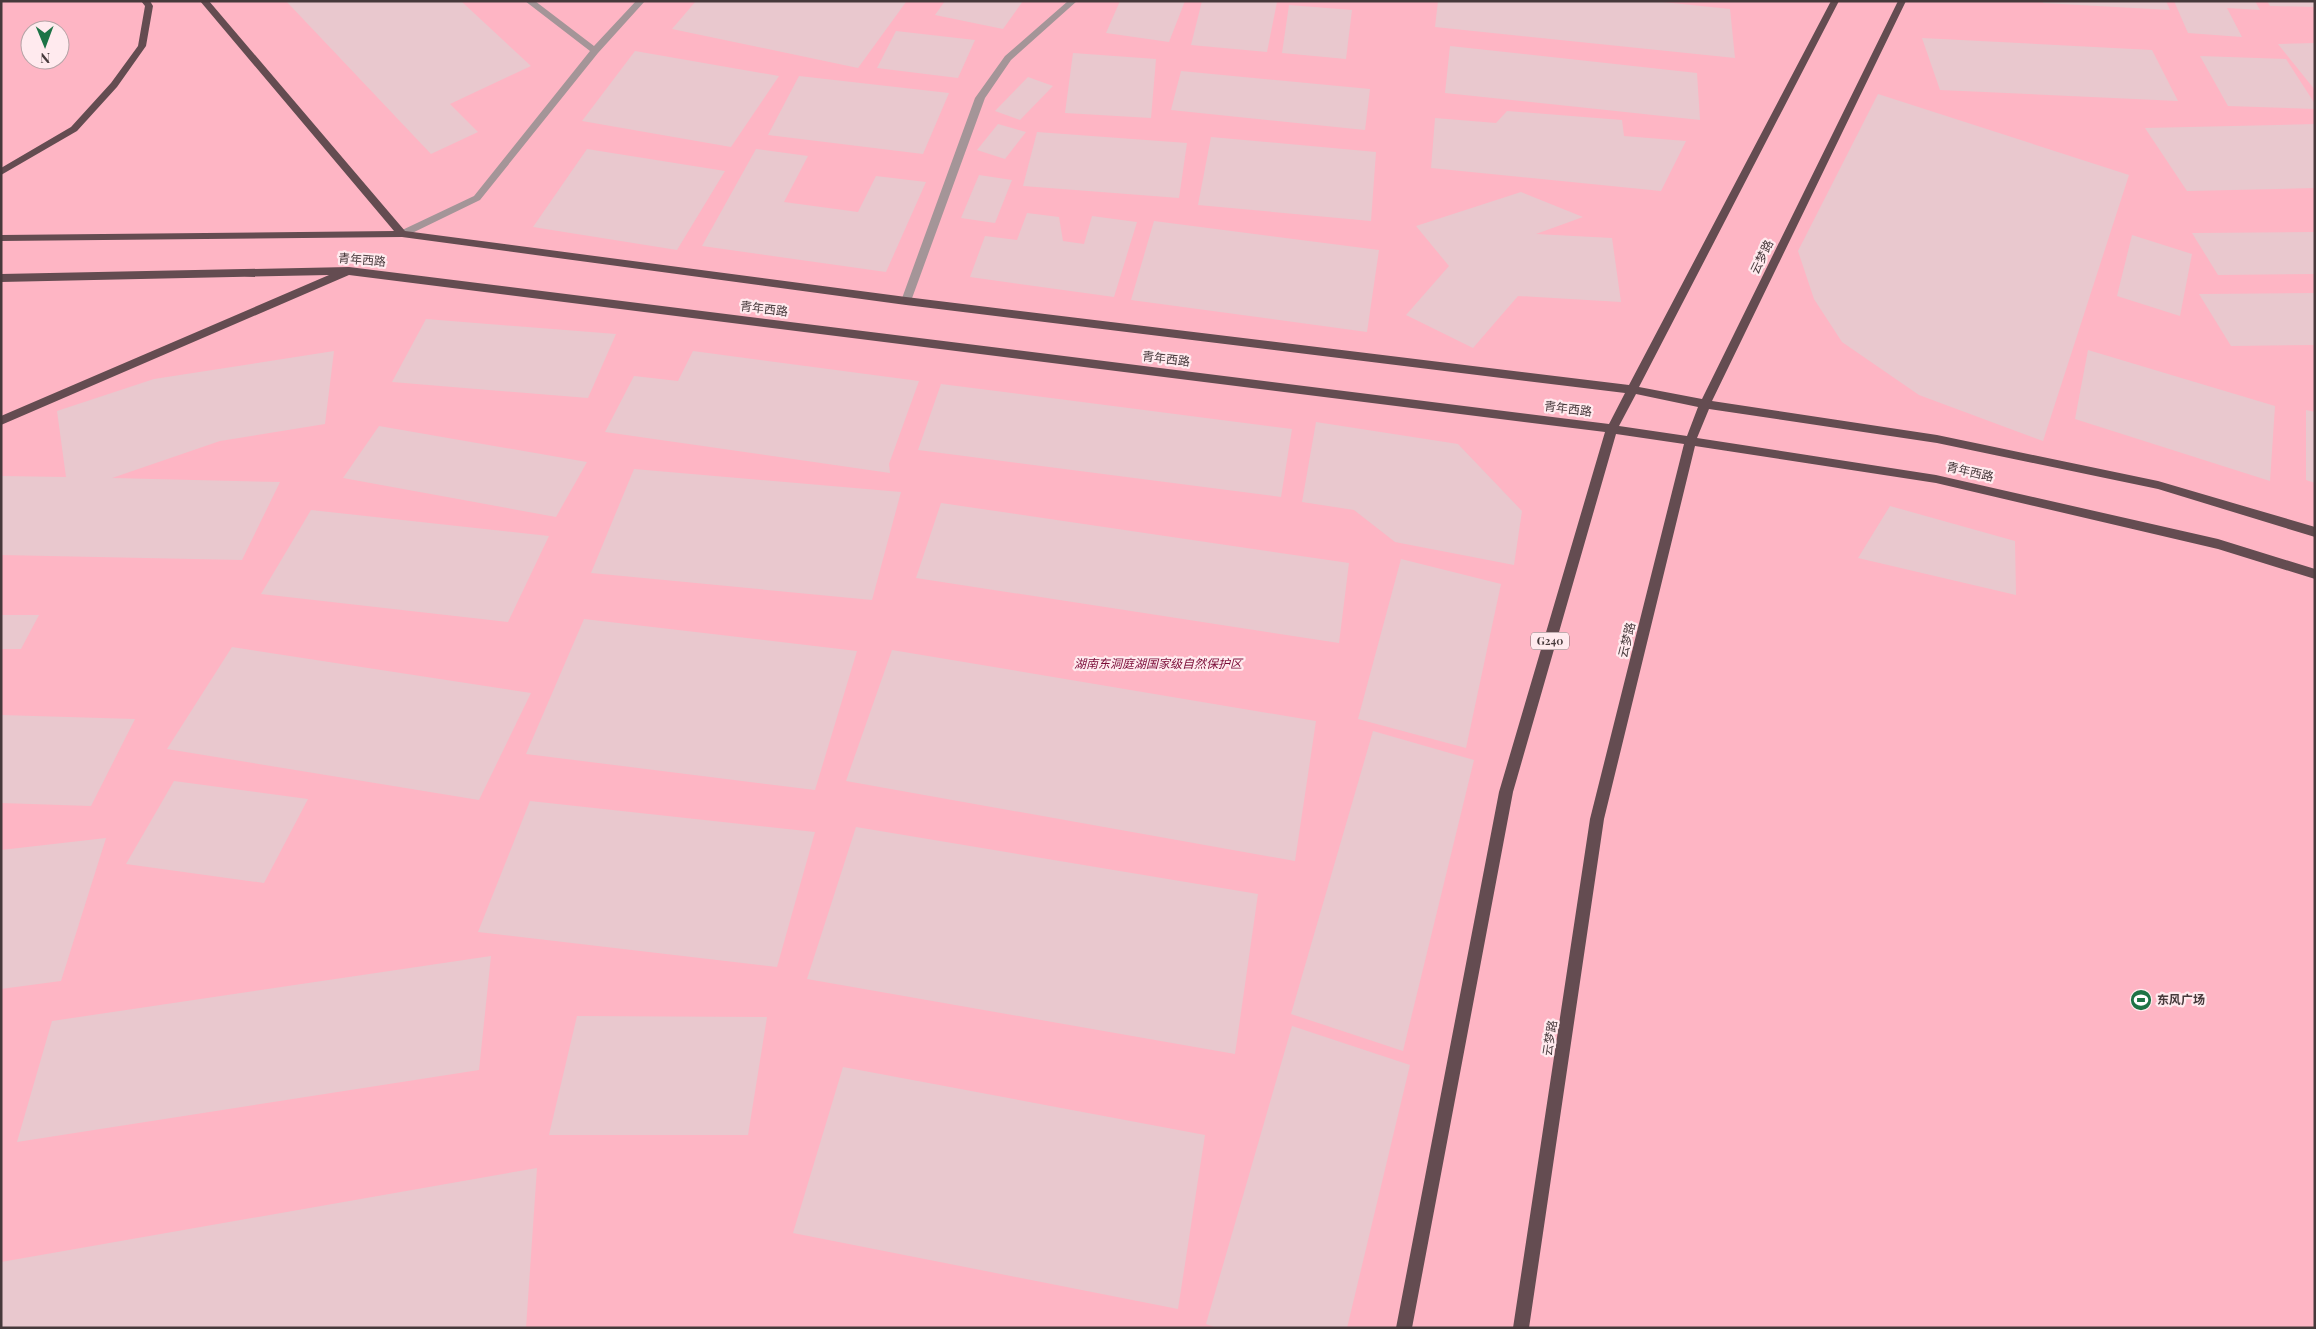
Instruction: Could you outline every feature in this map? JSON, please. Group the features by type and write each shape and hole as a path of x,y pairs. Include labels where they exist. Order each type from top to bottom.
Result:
{"main road":[{"path":"1,172 74,128 114,85 142,46 149,6 145,1"},
{"path":"204,1 402,234"},
{"name":"G240","path":"1404,1328 1506,792 1612,429 1835,1"},
{"name":"云梦路","path":"1521,1328 1597,819 1691,440 1705,404 1902,1"},
{"name":"青年西路","path":"1,238 402,234 906,301 1634,390 1705,404 1937,439 2158,485 2315,532"},
{"path":"1,421 349,271"},
{"name":"青年西路","path":"1,278 349,271 1612,429 1936,478 2218,544 2315,574"}],"street":[{"path":"529,1 595,51"},
{"path":"402,234 477,198 595,51 642,1"},
{"path":"906,301 980,98 1008,58 1073,1"}],"green space":[{"name":"湖南东洞庭湖国家级自然保护区","path":"1,1 2315,1 2315,1328 1,1328"}],"building":[{"path":"286,1 461,1 531,66 450,104 478,132 431,154"},
{"path":"696,1 906,2 858,68 672,29"},
{"path":"945,1 1023,1 1003,29 935,15"},
{"path":"1120,1 1185,1 1169,42 1106,33"},
{"path":"1202,1 1277,2 1267,52 1191,45"},
{"path":"1438,1 1653,1 1730,9 1735,58 1435,27"},
{"path":"2043,1 2166,1 2170,10 2043,3"},
{"path":"2174,1 2255,1 2260,10 2227,8 2242,37 2188,33"},
{"path":"2267,1 2315,1 2315,7 2270,6"},
{"path":"1289,5 1352,10 1346,59 1282,53"},
{"path":"896,31 975,40 958,78 877,68"},
{"path":"1922,38 2152,50 2178,101 1940,90"},
{"path":"2315,43 2315,90 2278,44"},
{"path":"1450,46 1697,73 1700,120 1445,93"},
{"path":"635,51 779,76 731,147 582,121"},
{"path":"1073,53 1156,59 1151,118 1065,113"},
{"path":"2200,56 2286,59 2315,104 2315,109 2228,106"},
{"path":"1181,71 1370,89 1365,130 1171,110"},
{"path":"799,76 949,93 923,154 768,135"},
{"path":"1028,77 1053,86 1020,120 995,111"},
{"path":"1878,94 2129,175 2043,441 1919,395 1842,342 1814,299 1798,251"},
{"path":"1507,111 1622,120 1624,136 1686,141 1661,191 1431,168 1435,118 1496,123"},
{"path":"998,124 1026,132 1005,159 977,150"},
{"path":"2315,124 2315,188 2187,191 2145,128"},
{"path":"1037,132 1187,143 1179,198 1023,186"},
{"path":"1211,137 1376,152 1371,221 1198,205"},
{"path":"587,149 725,171 677,250 533,227"},
{"path":"756,149 808,156 784,202 858,212 876,176 926,182 886,272 702,246"},
{"path":"979,175 1012,180 995,223 961,218"},
{"path":"1521,192 1583,217 1536,234 1612,238 1621,302 1518,296 1473,348 1406,315 1449,266 1416,226"},
{"path":"1027,213 1059,217 1063,241 1084,244 1092,216 1137,222 1114,297 970,277 985,236 1017,240"},
{"path":"1154,221 1379,250 1367,332 1131,300"},
{"path":"2315,232 2315,274 2218,275 2192,233"},
{"path":"2132,235 2192,254 2180,316 2117,296"},
{"path":"2315,293 2315,345 2231,346 2199,294"},
{"path":"426,319 616,334 588,398 392,382"},
{"path":"2088,350 2275,406 2270,481 2075,419"},
{"path":"334,351 325,424 220,441 112,478 280,482 242,560 1,555 1,476 66,477 57,411 154,379"},
{"path":"693,351 919,381 889,464 890,473 605,432 634,376 678,381"},
{"path":"941,384 1292,429 1281,497 918,450"},
{"path":"2306,410 2315,412 2315,483 2306,480"},
{"path":"1316,422 1458,444 1522,511 1514,565 1395,542 1354,510 1302,502"},
{"path":"379,426 587,462 556,517 343,478"},
{"path":"634,469 901,492 872,600 591,573"},
{"path":"941,503 1349,563 1339,643 916,578"},
{"path":"1890,506 2015,541 2016,595 1858,558"},
{"path":"311,510 549,536 508,622 261,594"},
{"path":"1401,559 1501,584 1466,748 1358,719"},
{"path":"1,615 39,615 21,649 1,649"},
{"path":"584,619 857,651 815,790 526,754"},
{"path":"232,647 531,693 479,800 167,749"},
{"path":"892,650 1316,721 1295,861 846,781"},
{"path":"1,715 135,719 91,806 1,803"},
{"path":"1373,731 1474,760 1403,1051 1291,1014"},
{"path":"174,781 308,799 264,883 126,864"},
{"path":"530,801 815,832 777,967 478,932"},
{"path":"856,827 1258,894 1235,1054 807,979"},
{"path":"106,838 61,981 1,989 1,850"},
{"path":"491,956 479,1070 17,1142 52,1021"},
{"path":"577,1016 767,1017 748,1135 549,1135"},
{"path":"1292,1026 1410,1065 1347,1328 1217,1328 1206,1324"},
{"path":"843,1067 1205,1135 1178,1309 793,1233"},
{"path":"537,1168 526,1328 1,1328 1,1262"}],"place":[{"name":"东风广场","path":"2141,1000"}]}
